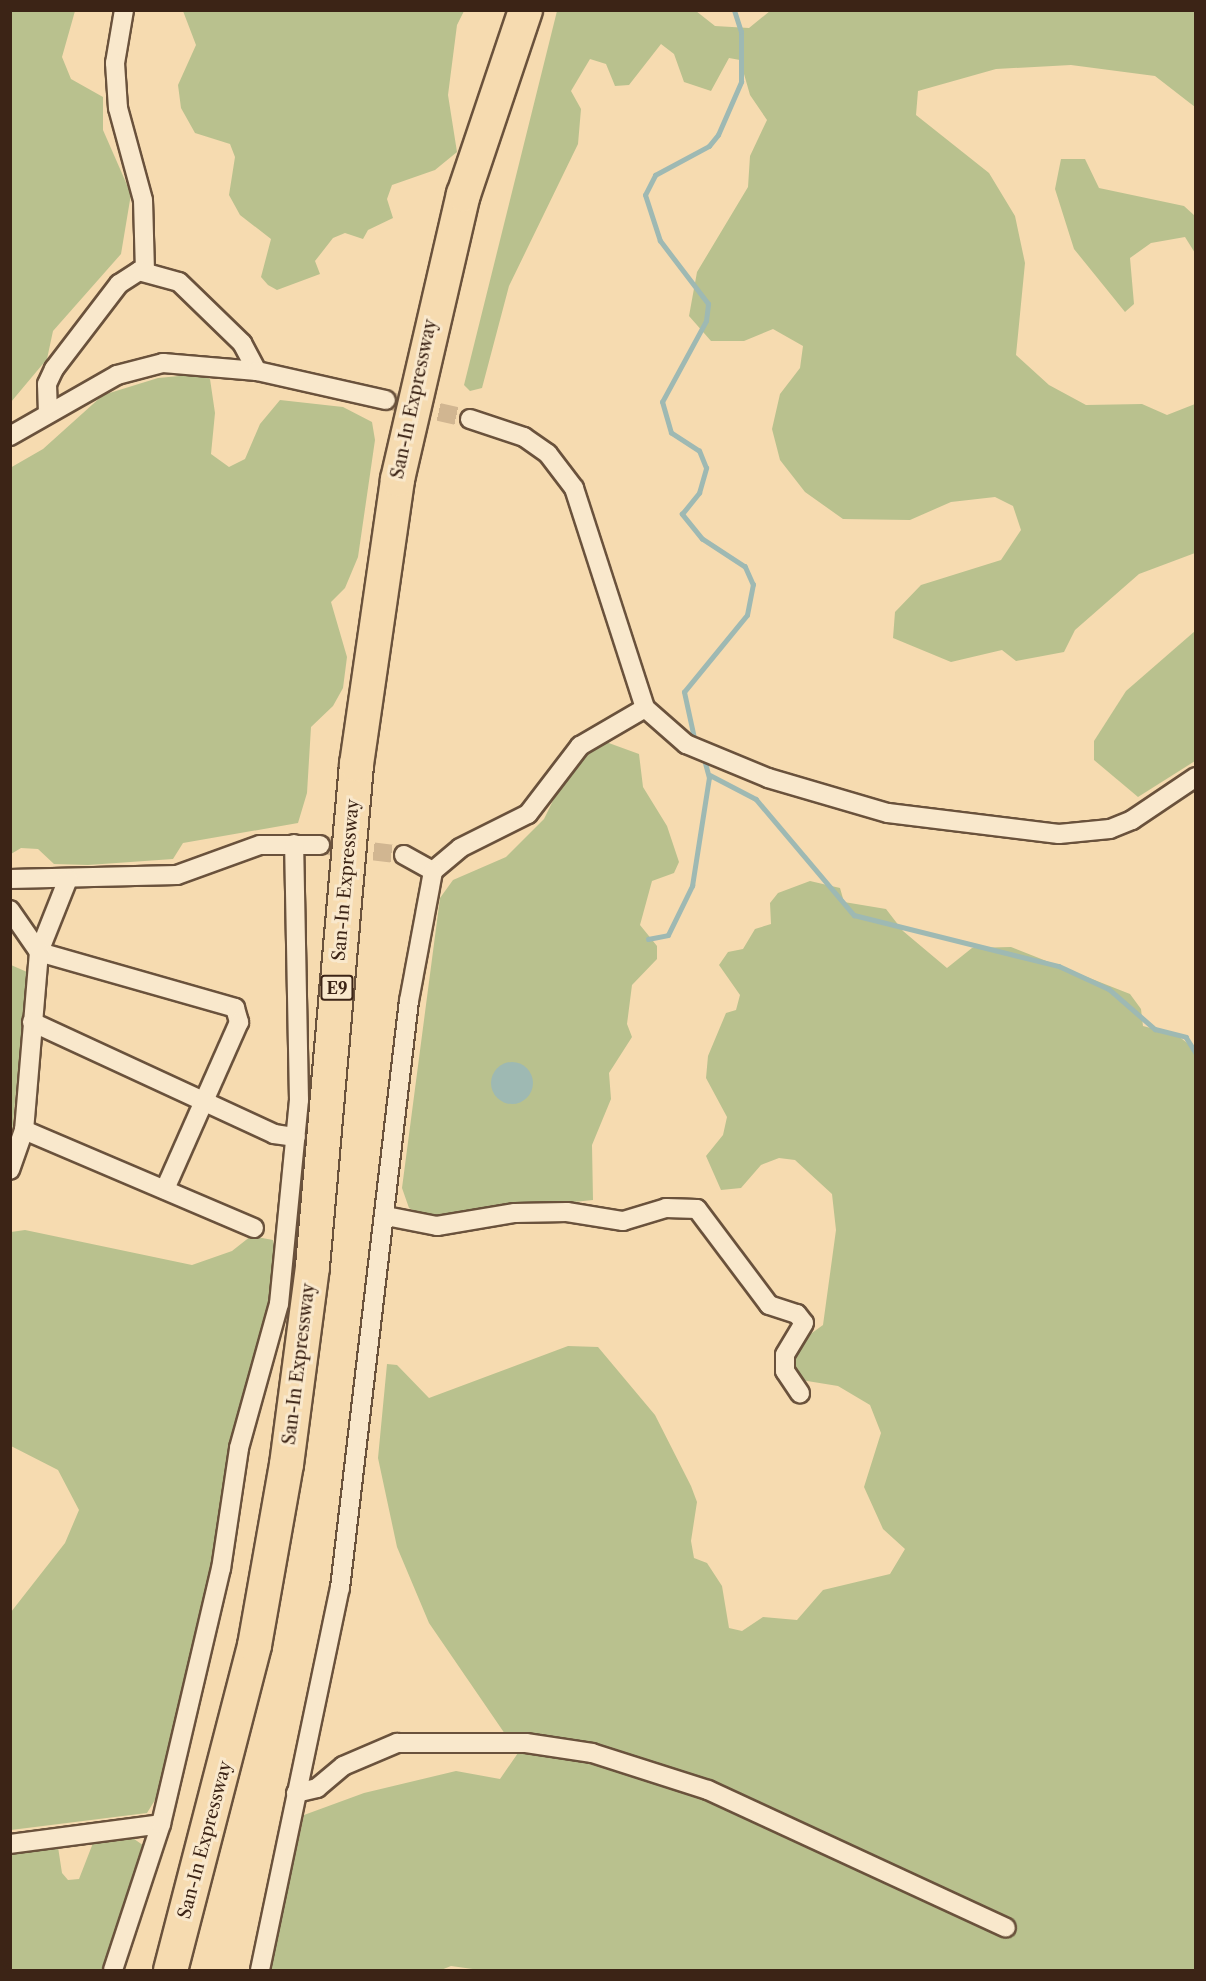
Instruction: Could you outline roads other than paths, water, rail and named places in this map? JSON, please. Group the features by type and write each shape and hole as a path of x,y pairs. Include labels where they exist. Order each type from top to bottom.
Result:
{"highway":[{"name":"San-In Expressway","path":"170,1971 254,1645 286,1464 312,1266 356,764 397,479 463,194 525,10"}],"street":[{"path":"124,10 115,63 118,108 143,200 145,270"},
{"path":"48,412 47,384 54,369 119,284 145,270 171,277 187,289 242,343 257,371"},
{"path":"10,436 48,412 141,367 188,362 257,371 386,400"},
{"path":"470,419 524,437 548,454 574,488 645,708 686,744 768,778 846,803 943,824 1059,834 1110,829 1196,777"},
{"path":"260,1971 340,1588 386,1216 409,1001 433,871 460,848 528,814 580,746 645,708"},
{"path":"113,1971 161,1824 221,1569 239,1448 279,1304 296,1137 294,844"},
{"path":"10,879 177,875 245,848 294,844 321,845"},
{"path":"404,855 433,871"},
{"path":"10,1170 24,1130 39,952 68,879"},
{"path":"10,910 39,952 236,1008 239,1022 165,1189"},
{"path":"32,1022 274,1134 296,1137"},
{"path":"24,1130 254,1228"},
{"path":"386,1216 437,1226 515,1213 567,1212 623,1221 666,1208 697,1209 769,1305 797,1314 804,1323 785,1355 785,1371 800,1393"},
{"path":"296,1793 317,1788 343,1766 397,1743 526,1743 592,1753 708,1790 1006,1928"},
{"path":"10,1844 161,1824"}],"water":[{"path":"512,1062 527,1068 533,1083 527,1098 512,1104 497,1098 491,1083 497,1068"}],"waterway":[{"path":"694,738 684,692 747,615 753,585 745,567 702,539 682,514 699,493 706,468 699,451 671,433 662,402 706,321 708,304 660,241 645,195 655,175 709,146 718,135 741,82 741,32 734,10"},
{"path":"648,939 668,935 692,886 709,778 705,763"},
{"path":"710,775 756,799 854,915 1059,966 1109,989 1155,1029 1186,1037 1196,1053"}],"tunnel":[{"path":"386,400 470,419"},
{"path":"320,845 404,855"}]}
